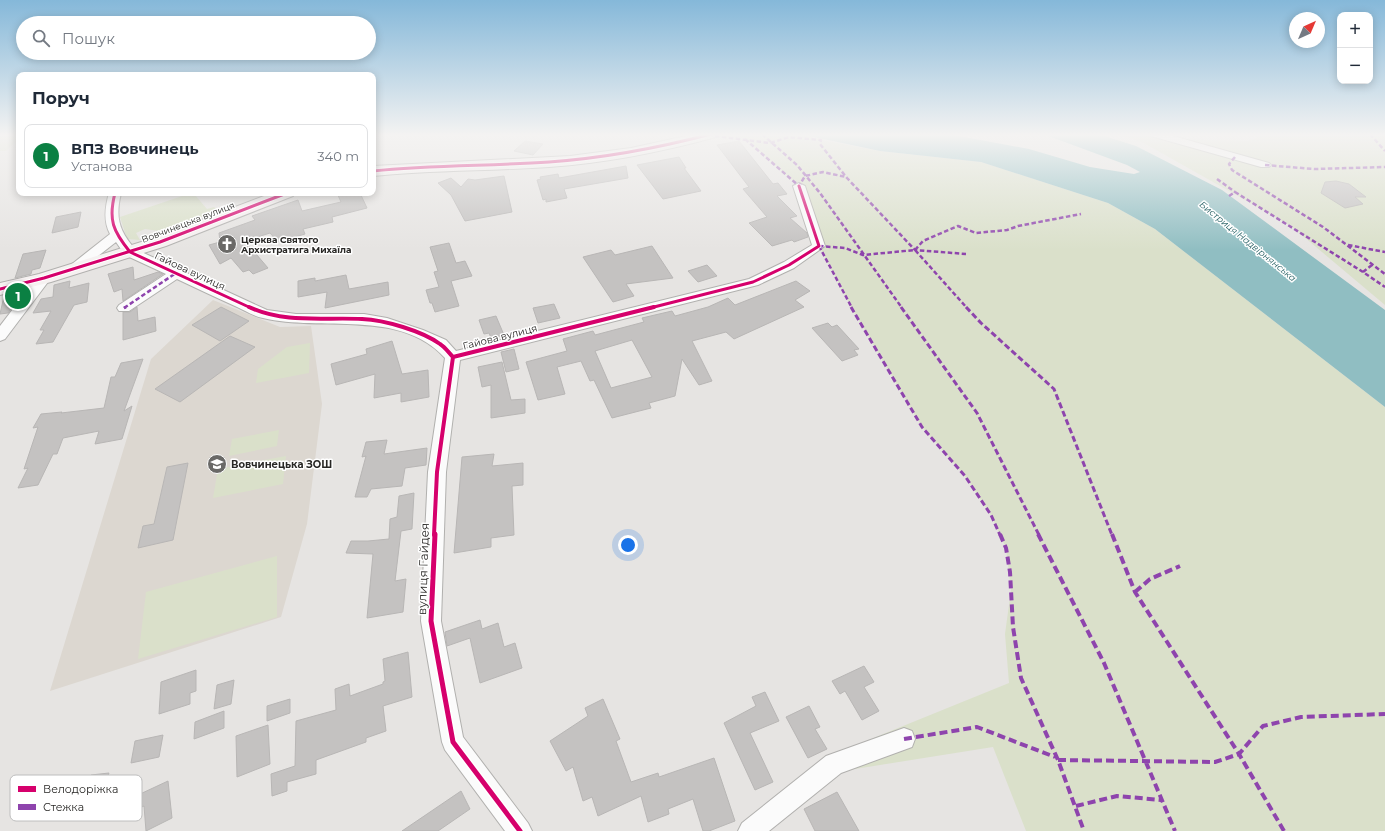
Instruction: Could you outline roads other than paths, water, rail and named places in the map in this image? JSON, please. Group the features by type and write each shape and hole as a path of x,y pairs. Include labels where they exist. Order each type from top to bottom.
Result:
{"street":[{"name":"Гайова вулиця","path":"130,252 264,314 296,320 364,319 387,324 418,333 441,344 453,357 753,282 789,265 819,246 799,186"},
{"path":"114,196 111,206 111,225 116,236 130,252"},
{"name":"Вовчинецька вулиця","path":"0,288 44,278 160,242 276,196"},
{"path":"74,268 116,236"},
{"path":"124,308 176,273"},
{"path":"0,336 44,278"},
{"name":"вулиця Гайдея","path":"453,357 437,472 431,621 453,742 520,831"},
{"path":"750,831 834,764 904,740"}],"water":[{"name":"Бистриця Надвірнянська","path":"1014,173 1134,174 1188,173 1222,190 1385,310 1385,407 1155,229 1108,203"}],"place":[{"name":"Церква Святого Архистратига Михаїла","path":"227,244"},
{"name":"ВПЗ Вовчинець","path":"18,296"},
{"name":"Вовчинецька ЗОШ","path":"217,464"}]}
